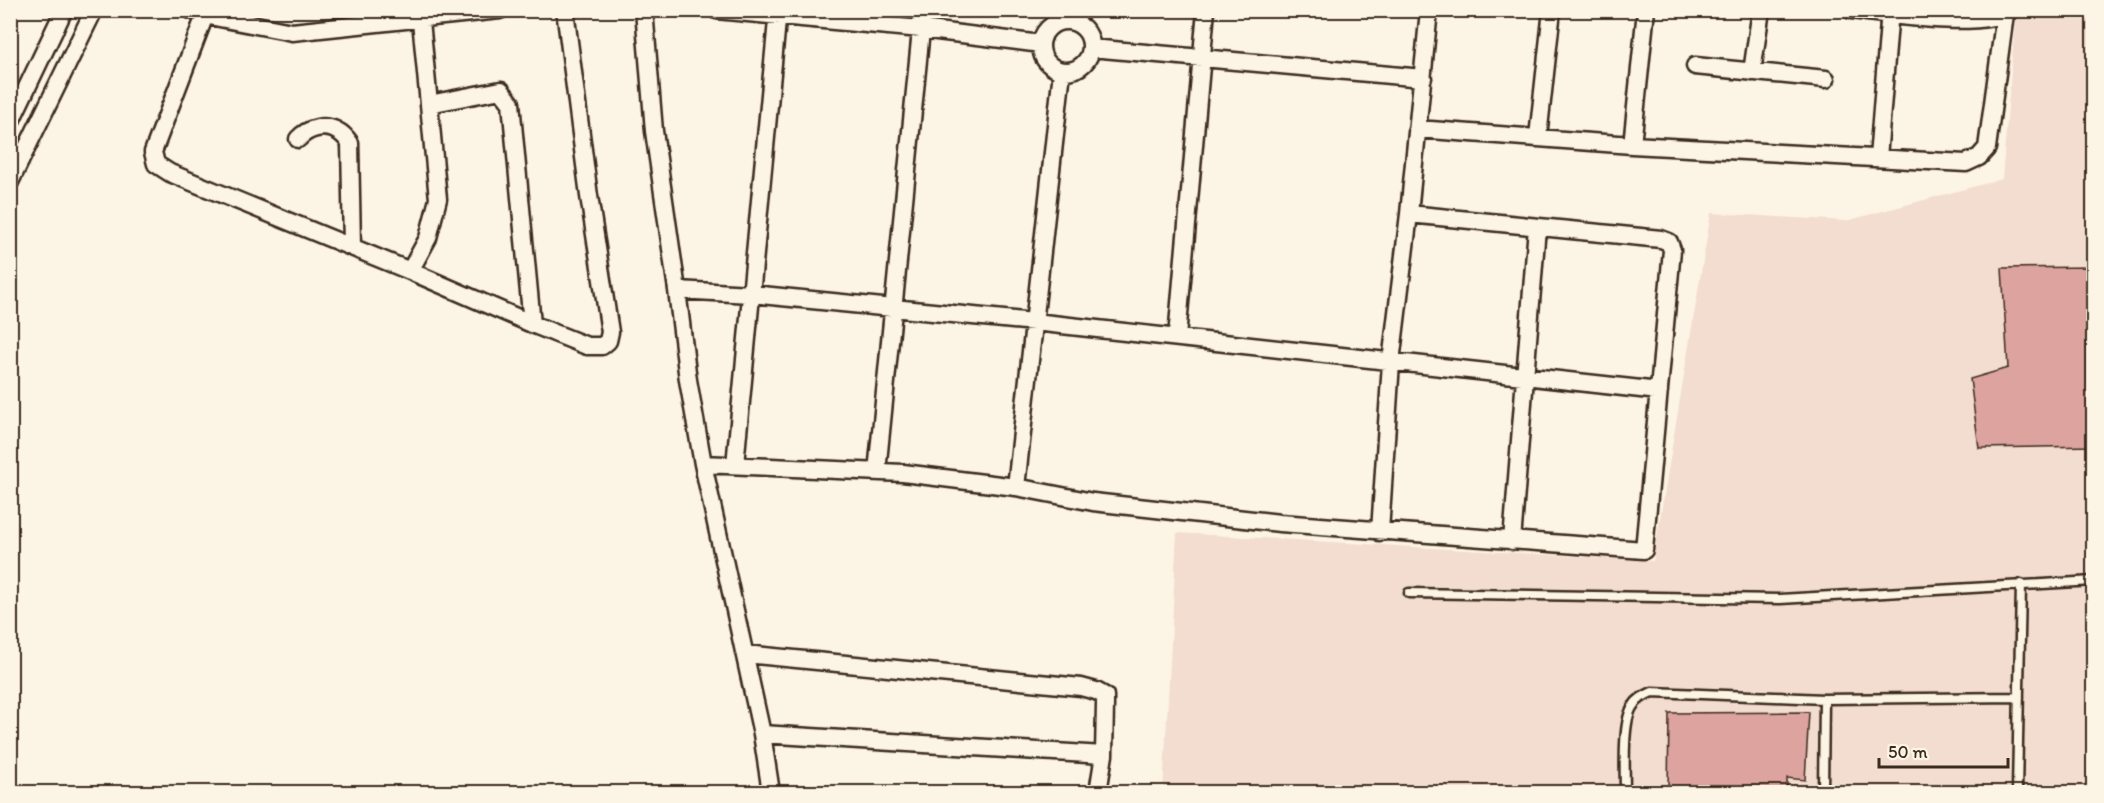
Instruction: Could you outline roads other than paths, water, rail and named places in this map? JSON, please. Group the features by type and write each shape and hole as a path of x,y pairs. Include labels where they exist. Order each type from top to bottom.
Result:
{"street":[{"path":"10,123 64,10"},
{"path":"10,183 94,10"},
{"path":"500,10 420,14 292,32 253,17 201,12 153,152 156,164 170,172 410,270 532,324 587,346 602,346 608,341 610,332 589,196 565,10"},
{"path":"644,10 654,131 688,380 703,464 762,734 771,792"},
{"path":"716,10 778,13 1041,44"},
{"path":"878,472 923,10"},
{"path":"1177,337 1206,10"},
{"path":"1380,532 1391,362 1409,214 1429,10"},
{"path":"1538,137 1552,10"},
{"path":"1632,146 1646,10"},
{"path":"1752,72 1761,10"},
{"path":"1418,129 1632,146 1966,163 1979,157 1987,148 2008,12 1973,21 1851,10"},
{"path":"1878,158 1890,12"},
{"path":"735,465 778,13"},
{"path":"410,270 428,238 438,199 420,14"},
{"path":"1067,16 1082,26 1091,40 1091,48 1089,56 1078,68 1062,71 1049,64 1042,52 1041,44 1047,31 1067,16"},
{"path":"1091,48 1423,78"},
{"path":"1695,66 1826,79"},
{"path":"1016,487 1062,71"},
{"path":"429,104 501,90 511,103 532,324"},
{"path":"298,139 306,130 323,127 339,131 350,143 352,247"},
{"path":"703,464 903,473 1016,487 1093,502 1280,523 1644,550 1672,250 1669,242 1661,239 1409,214"},
{"path":"1512,541 1527,376 1537,227"},
{"path":"677,290 751,294 1034,322 1659,391"},
{"path":"745,654 969,675 1081,687 1096,691 1105,696 1104,755 1098,792"},
{"path":"762,734 1104,755"}],"lane":[{"path":"1409,592 1780,599 2094,581"},
{"path":"2017,792 2021,584"},
{"path":"1625,792 1627,717 1633,705 1640,698 1652,692 1824,699 2019,697"},
{"path":"1823,792 1824,699"}]}
